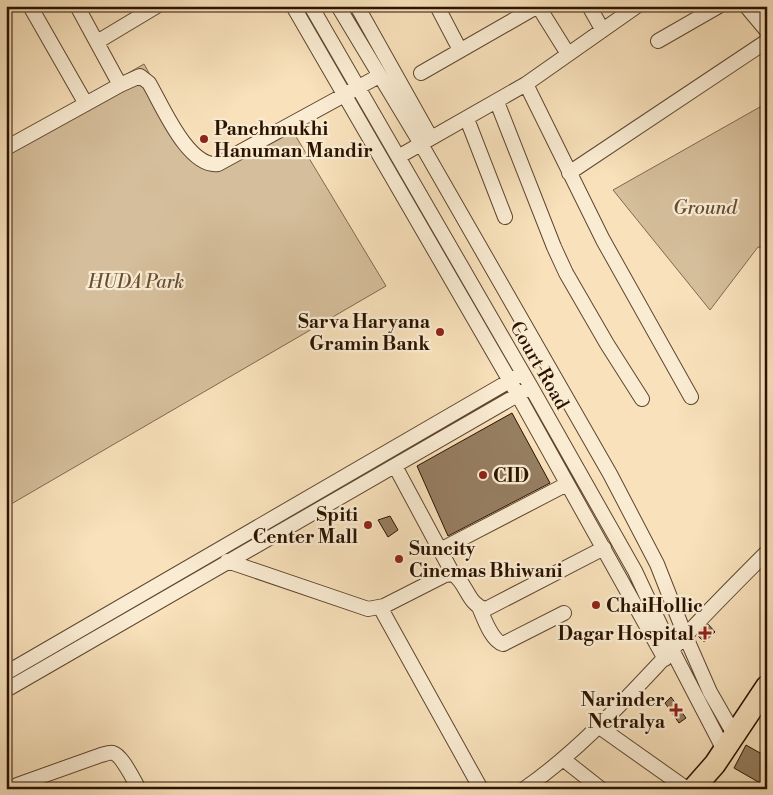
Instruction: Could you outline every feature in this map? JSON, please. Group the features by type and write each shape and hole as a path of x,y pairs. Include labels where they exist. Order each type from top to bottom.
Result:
{"highway":[{"path":"693,789 724,749 767,686"},
{"path":"705,789 724,749"}],"street":[{"path":"30,6 86,104"},
{"path":"77,6 120,85"},
{"path":"97,42 157,6"},
{"path":"293,6 345,96 516,377 518,394 567,484 669,655"},
{"name":"Court Road","path":"311,6 398,157 516,377 530,387 635,571 669,655 724,749"},
{"path":"338,6 379,76 426,141"},
{"path":"357,6 426,141 610,474 657,564 710,692 724,749"},
{"path":"437,6 460,50"},
{"path":"421,73 538,6 568,54"},
{"path":"589,6 602,29"},
{"path":"398,157 526,84 637,6"},
{"path":"658,41 719,6"},
{"path":"746,6 767,31"},
{"path":"569,173 767,41"},
{"path":"6,148 120,85 140,76 146,80 183,142 200,160 211,165 223,162 379,76"},
{"path":"526,84 603,240 691,397"},
{"path":"497,102 560,260 607,344 642,398"},
{"path":"466,119 505,217"},
{"path":"6,673 516,377"},
{"path":"6,690 530,387"},
{"path":"395,466 453,574 479,607 494,637 500,644 564,613"},
{"path":"440,550 567,484"},
{"path":"479,607 490,608 604,548"},
{"path":"524,789 563,759 598,726 767,552"},
{"path":"227,561 362,608 380,608 445,575 453,574"},
{"path":"380,608 480,789"},
{"path":"598,726 686,789"},
{"path":"17,785 102,755 113,753 117,754 125,764 139,789"},
{"path":"563,759 601,789"}],"green space":[{"name":"HUDA Park","path":"144,64 202,168 286,120 386,286 6,507 6,143"},
{"name":"Ground","path":"767,103 767,248 758,247 710,310 613,190"}],"building":[{"name":"CID","path":"512,413 550,483 448,536 417,466"},
{"path":"390,516 398,530 388,537 378,520"},
{"path":"708,624 715,632 704,642 698,636"},
{"path":"671,697 686,718 679,723 665,703"},
{"path":"746,745 767,757 767,787 734,768"}],"place":[{"name":"Panchmukhi Hanuman Mandir","path":"204,139"},
{"name":"Sarva Haryana Gramin Bank","path":"440,332"},
{"name":"CID","path":"483,475"},
{"name":"Spiti Center Mall","path":"368,525"},
{"name":"Suncity Cinemas Bhiwani","path":"399,559"},
{"name":"ChaiHollic","path":"596,605"},
{"name":"Dagar Hospital","path":"705,633"},
{"name":"Narinder Netralya","path":"676,710"}]}
